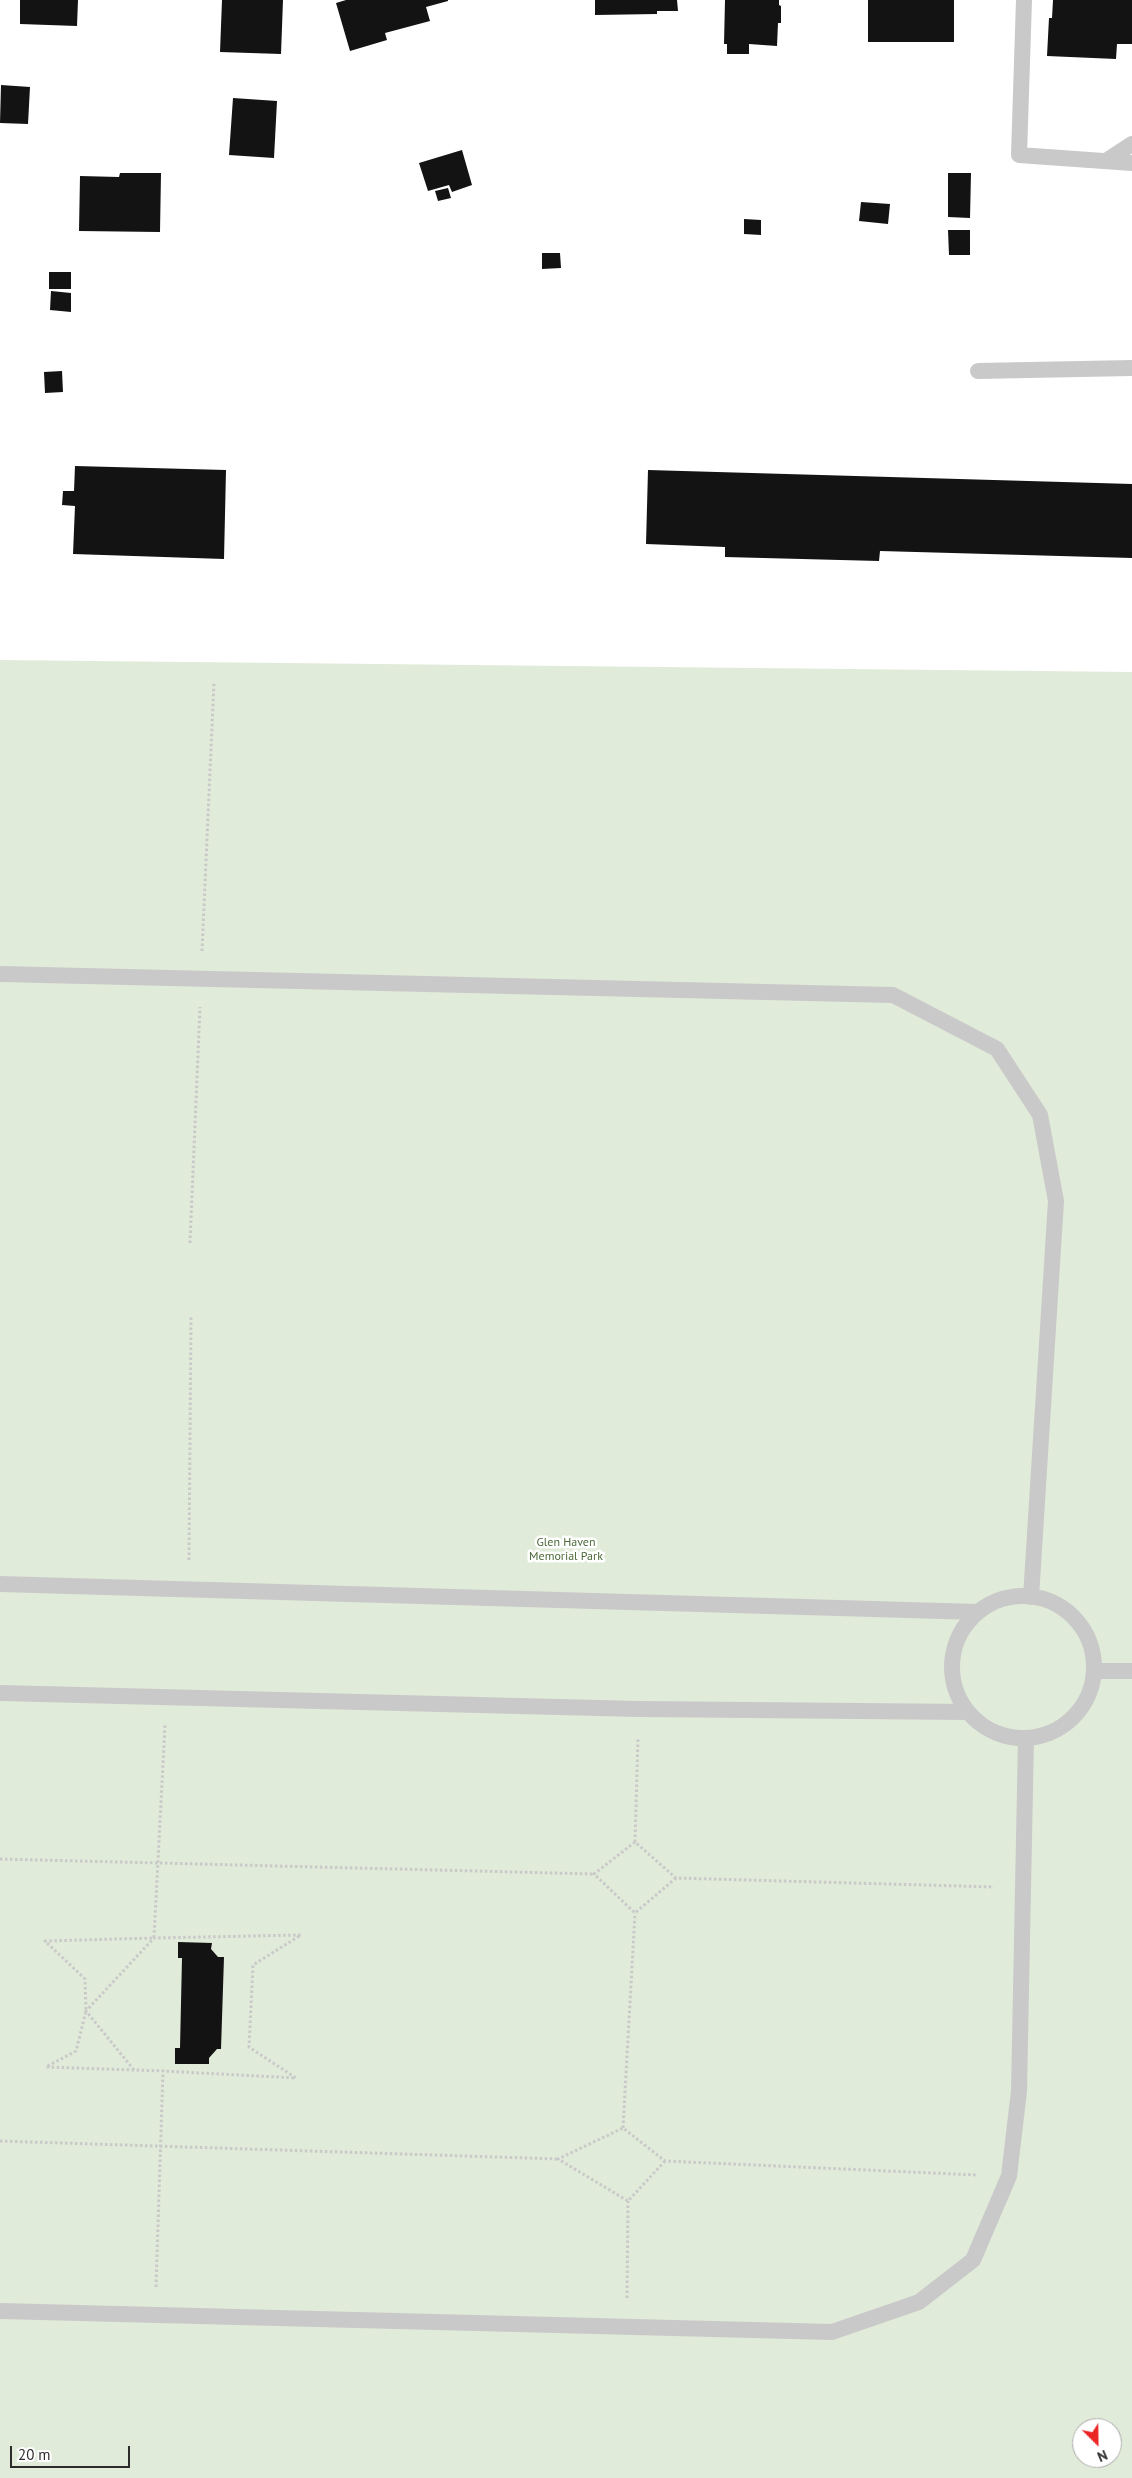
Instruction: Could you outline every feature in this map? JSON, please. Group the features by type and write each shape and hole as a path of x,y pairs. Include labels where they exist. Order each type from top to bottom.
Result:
{"lane":[{"path":"1024,0 1019,154 1132,162"},
{"path":"1106,161 1132,144"},
{"path":"978,371 1132,368"},
{"path":"0,974 893,994 997,1049 1040,1115 1056,1201 1032,1597"},
{"path":"0,1584 978,1612"},
{"path":"1012,1597 1032,1597 1052,1603 1070,1614 1083,1630 1092,1650 1094,1670 1090,1691 1080,1710 1065,1724 1047,1734 1026,1738 1004,1736 984,1727 968,1712 956,1694 953,1679 954,1649 963,1629 978,1612 994,1603 1012,1597"},
{"path":"1094,1670 1132,1671"},
{"path":"0,1693 639,1708 968,1712"},
{"path":"0,2311 832,2332 919,2302 973,2260 1009,2176 1019,2091 1026,1738"}],"path":[{"path":"189,1588 192,1318"},
{"path":"86,2011 154,1938 166,1697"},
{"path":"635,1842 639,1708"},
{"path":"0,1859 594,1874 635,1842"},
{"path":"635,1842 676,1878 1024,1888"},
{"path":"594,1874 635,1914"},
{"path":"624,2128 635,1914 676,1878"},
{"path":"301,1935 253,1965 249,2047 296,2078 46,2067 76,2051 86,2011 85,1979 45,1942 301,1935"},
{"path":"86,2011 134,2070"},
{"path":"155,2315 163,2071"},
{"path":"0,2141 558,2159 624,2128"},
{"path":"624,2128 665,2161 1009,2176"},
{"path":"558,2159 628,2201"},
{"path":"627,2327 628,2201 665,2161"}],"green space":[{"name":"Glen Haven Memorial Park","path":"0,660 1132,672 1132,2478 0,2478"}],"building":[{"path":"20,0 78,0 77,26 20,24"},
{"path":"222,0 283,0 281,54 220,52"},
{"path":"346,0 448,1 426,7 430,21 385,33 387,40 350,51 336,3"},
{"path":"595,0 677,0 678,11 657,11 657,14 595,15"},
{"path":"725,0 779,0 781,23 778,23 777,46 749,44 749,54 727,54 727,44 724,44"},
{"path":"868,0 954,0 954,42 868,42"},
{"path":"1053,0 1132,0 1132,44 1117,44 1116,59 1047,56 1049,18 1052,18"},
{"path":"1,85 30,87 28,124 0,123"},
{"path":"233,98 277,101 274,158 229,155"},
{"path":"462,150 472,185 452,192 449,185 428,191 419,163"},
{"path":"120,173 161,173 160,232 79,231 80,176 119,177"},
{"path":"948,173 971,173 970,218 948,217"},
{"path":"448,188 451,198 438,201 435,191"},
{"path":"861,202 890,204 888,224 859,221"},
{"path":"744,219 761,220 761,235 744,234"},
{"path":"948,230 970,230 970,255 949,255"},
{"path":"542,253 560,253 561,268 542,269"},
{"path":"49,272 71,272 71,289 49,289"},
{"path":"51,291 71,293 71,312 50,310"},
{"path":"62,371 63,392 45,393 44,372"},
{"path":"75,466 226,470 224,559 73,554 75,506 62,505 63,491 74,491"},
{"path":"648,470 1132,484 1132,558 880,551 879,561 725,557 725,547 646,544"},
{"path":"178,1942 212,1943 211,1949 218,1957 224,1957 221,2049 217,2049 209,2058 209,2064 175,2064 175,2048 180,2048 182,1958 178,1958"}]}
